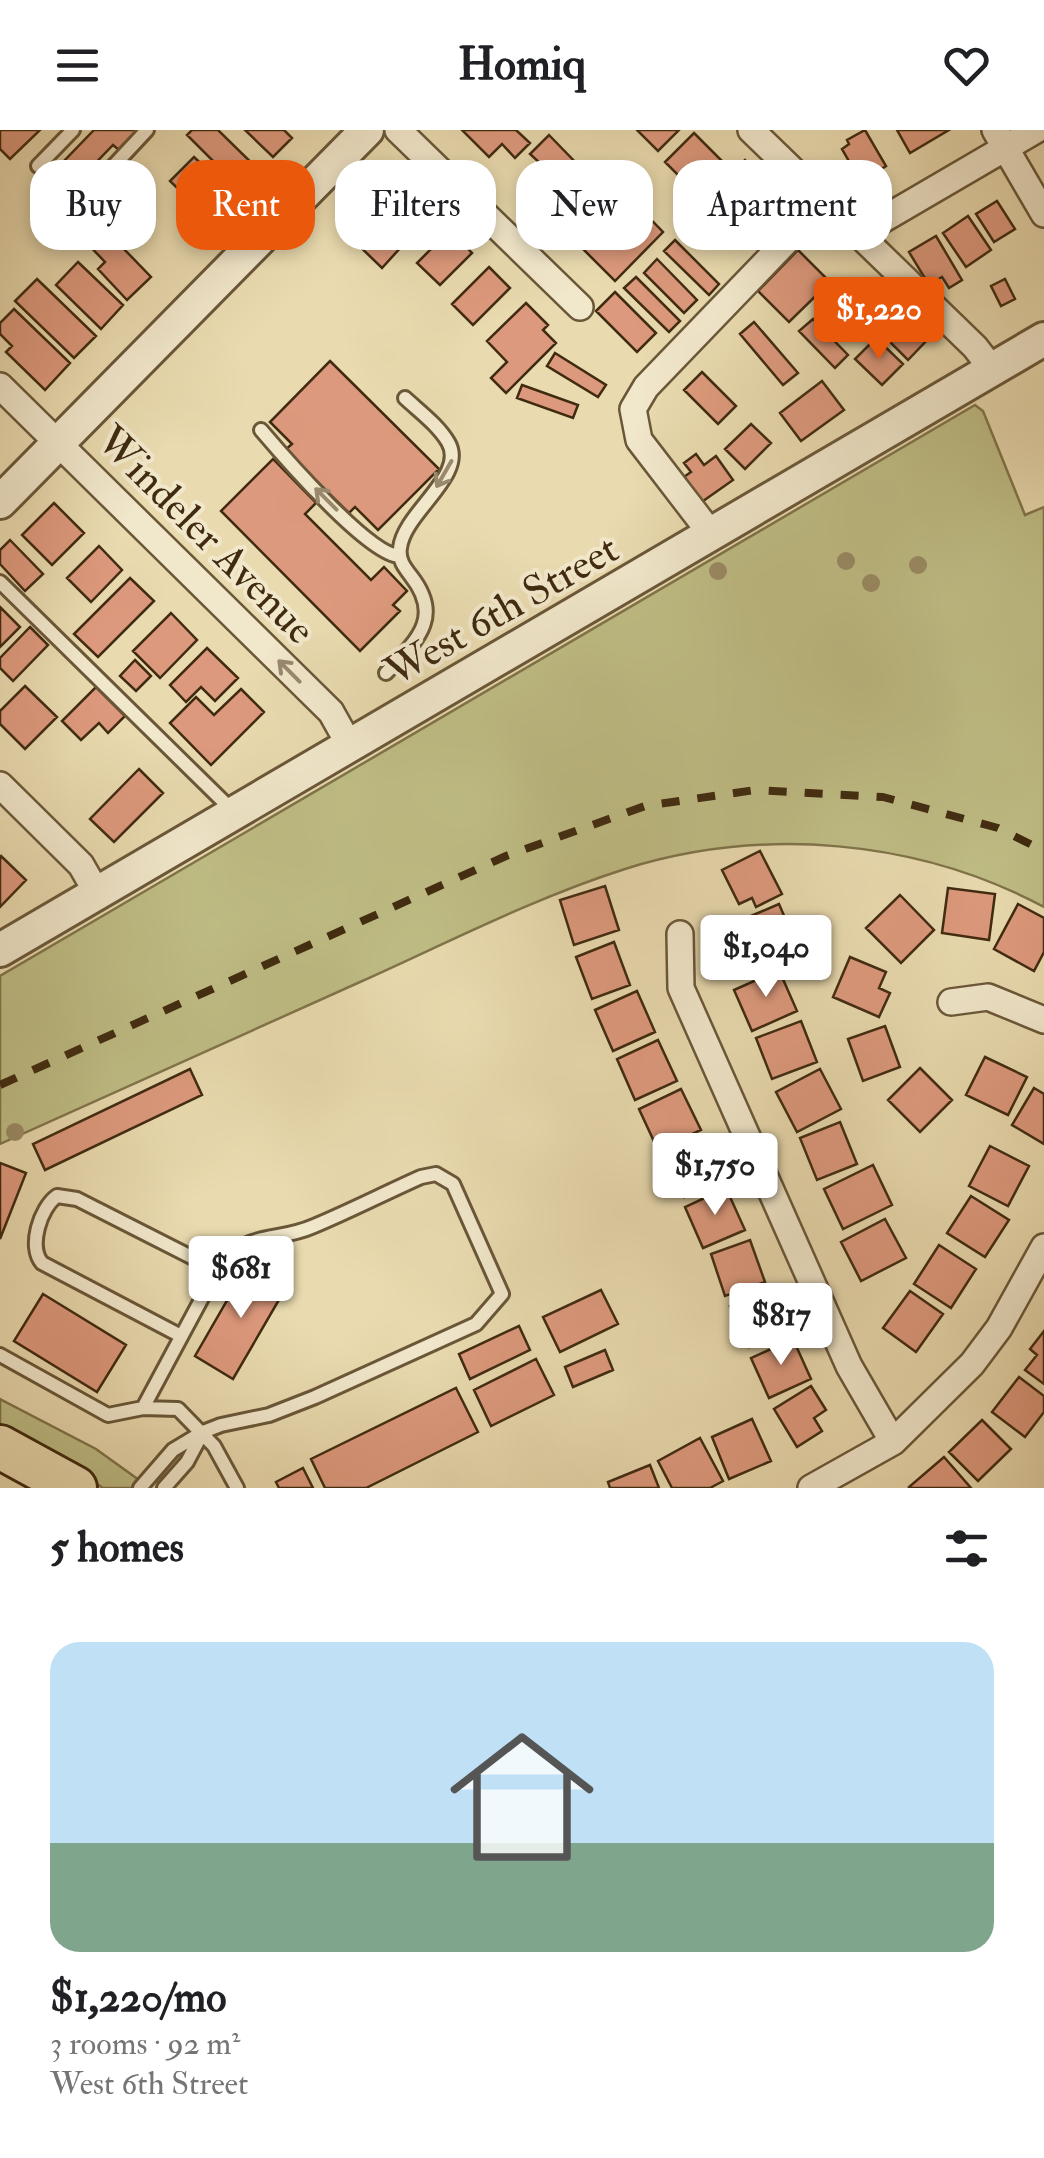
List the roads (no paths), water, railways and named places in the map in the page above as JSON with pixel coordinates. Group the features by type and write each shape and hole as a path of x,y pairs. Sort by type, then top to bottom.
{"main road":[{"path":"0,1447 75,1488"}],"street":[{"path":"0,502 367,130"},
{"path":"398,130 580,307"},
{"path":"751,130 781,160"},
{"path":"892,211 1000,139 1036,130"},
{"path":"1000,139 1044,214"},
{"path":"712,535 639,440 632,416 646,387 778,250"},
{"path":"875,250 978,350 992,369"},
{"name":"West 6th Street","path":"0,950 1044,339"},
{"name":"Windeler Avenue","path":"0,386 331,712 350,746"},
{"path":"0,785 81,866 97,893"},
{"path":"680,934 681,988 849,1366 893,1442"},
{"path":"951,1002 988,997 1044,1020"},
{"path":"811,1488 893,1442 972,1364 999,1328 1044,1247"}],"lane":[{"path":"44,160 73,130"},
{"path":"118,160 147,130"},
{"path":"386,673 410,648 426,618 424,594 399,556 400,545 410,521 453,462 445,438 405,398"},
{"path":"260,430 367,540 390,555 399,556"},
{"path":"0,582 236,813"},
{"path":"140,1488 173,1450 202,1432 221,1424 269,1416 476,1324 502,1294 453,1184 436,1174 421,1177 308,1229 251,1241 231,1252 217,1270 143,1408"},
{"path":"181,1336 42,1263 34,1244 50,1202 57,1196 76,1199 217,1270"},
{"path":"0,1354 108,1415 143,1408 178,1409 224,1461 237,1488"},
{"path":"164,1488 187,1462 202,1432"}],"railway":[{"path":"0,1085 506,856 645,806 755,790 883,797 998,828 1044,851"}]}
